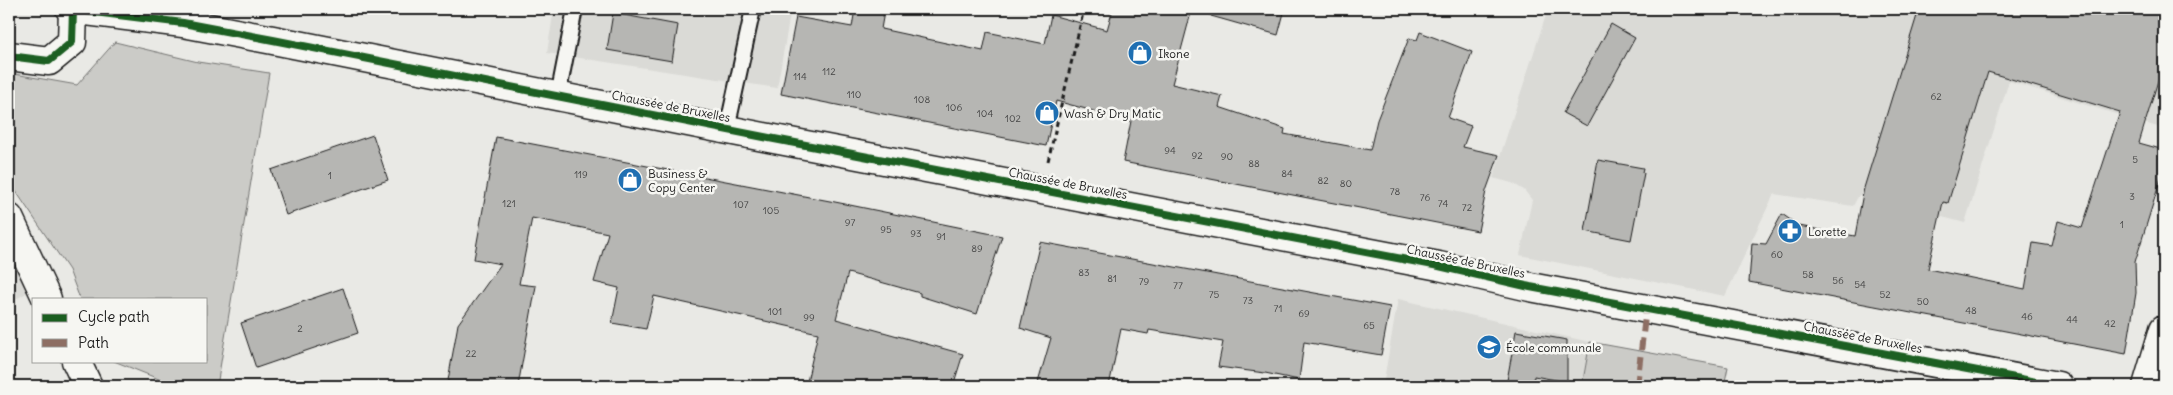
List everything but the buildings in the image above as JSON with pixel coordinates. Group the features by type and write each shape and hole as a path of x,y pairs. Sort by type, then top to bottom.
{"street":[{"name":"Chaussée de Bruxelles","path":"9,56 49,61 72,42 71,9 183,23 1439,266 1530,287 2058,386"},
{"path":"9,218 47,298"},
{"path":"2147,386 2164,329"},
{"path":"76,362 88,386"}],"lane":[{"path":"558,96 575,9"},
{"path":"727,129 754,9"}],"path":[{"path":"1042,189 1084,9"}],"shaded area":[{"path":"554,9 791,9 777,88 547,53"},
{"path":"1548,9 2164,9 2164,129 2009,81 1965,223 1859,195 1853,206 1774,194 1725,296 1520,255 1532,200 1524,190 1512,183 1493,178"},
{"path":"115,42 198,62 269,73 217,386 176,386 116,362 208,362 208,298 80,298 69,270 9,181 9,73 77,85"},
{"path":"9,234 37,287 9,303"},
{"name":"École communale","path":"1398,299 1590,342 1582,386 1383,386"},
{"path":"1590,342 1728,367 1724,386 1582,386"}],"marked path":[{"path":"1637,386 1646,308"}],"cycle path":[{"path":"70,9 183,23 273,40 769,138 1439,266 1530,287 2058,386"},
{"path":"9,56 49,61 72,42 73,10"}],"place":[{"name":"Ikone","path":"1140,53"},
{"name":"Wash & Dry Matic","path":"1047,113"},
{"name":"Business & Copy Center","path":"630,180"},
{"name":"Lorette","path":"1790,231"},
{"name":"École communale","path":"1489,347"}]}
